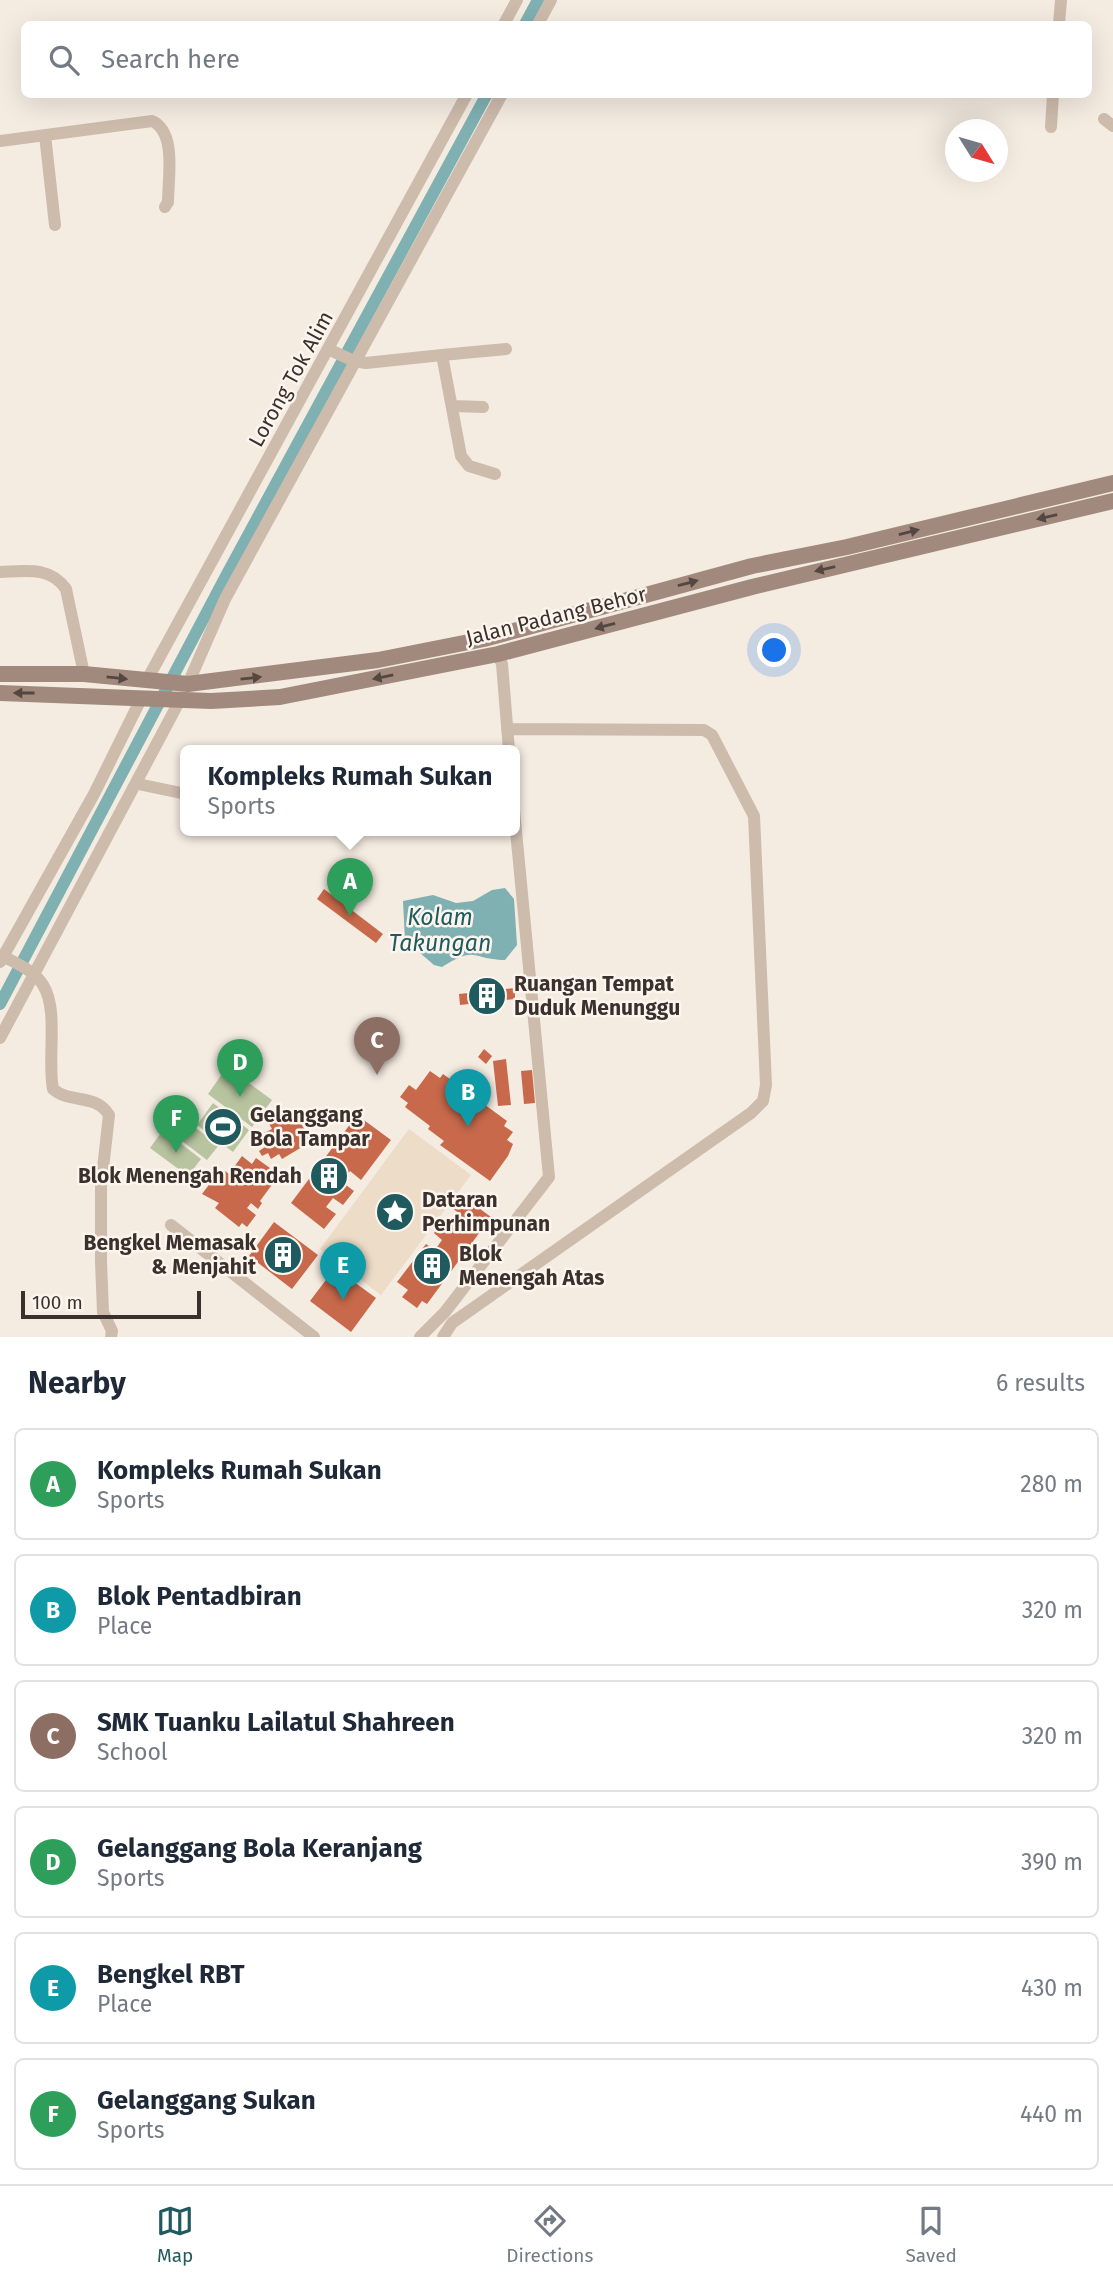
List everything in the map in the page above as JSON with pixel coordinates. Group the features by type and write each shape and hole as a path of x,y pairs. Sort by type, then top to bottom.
{"main road":[{"name":"Jalan Padang Behor","path":"0,674 84,674 185,684 329,668 484,639 752,566 847,547 1113,483"},
{"name":"Jalan Padang Behor","path":"0,693 60,693 180,701 238,701 280,697 498,654 752,587 1113,501"},
{"path":"484,639 492,643 498,654"},
{"path":"60,675 49,684 60,693"}],"street":[{"path":"506,21 517,0"},
{"path":"540,21 551,0"},
{"path":"1059,21 1062,0"},
{"name":"Lorong Tok Alim","path":"147,680 332,351 465,98"},
{"path":"185,684 225,599 500,98"},
{"path":"1051,127 1054,98"},
{"path":"0,141 152,121 158,124 167,138 168,202 165,207"},
{"path":"45,135 55,225"},
{"path":"332,351 355,362 506,349"},
{"path":"442,355 464,462 495,474"},
{"path":"453,406 483,407"},
{"path":"0,572 47,572 61,581 66,589 84,674"},
{"path":"498,654 502,664 509,745"},
{"path":"111,1337 112,1331 103,1312 101,1261 101,1186 109,1115 98,1102 58,1093 53,1089 50,1011 45,986 33,974 3,959 94,794 141,699"},
{"path":"0,1038 180,701"},
{"path":"443,1337 452,1322 751,1113 763,1101 766,1085 754,816 712,735 704,730 507,729"},
{"path":"138,784 180,793"},
{"path":"420,1337 445,1312 549,1177 516,836"},
{"path":"171,1225 314,1337"}],"green space":[{"path":"227,1067 272,1100 252,1127 208,1094"},
{"name":"Gelanggang Bola Tampar","path":"213,1103 249,1130 233,1152 197,1125"},
{"path":"193,1126 219,1145 207,1160 182,1141"},
{"path":"163,1130 201,1159 188,1176 150,1148"}],"shaded area":[{"name":"Dataran Perhimpunan","path":"409,1129 471,1175 381,1295 320,1249"}],"water":[{"name":"Kolam Takungan","path":"505,888 514,899 517,945 505,960 468,955 442,967 434,965 405,940 403,901 433,895 456,903 473,901 492,890"}],"building":[{"path":"324,889 383,934 376,943 317,899"},
{"name":"Ruangan Tempat Duduk Menunggu","path":"515,988 515,999 460,1005 459,994"},
{"path":"484,1049 492,1056 486,1064 478,1057"},
{"path":"506,1059 511,1105 498,1106 493,1061"},
{"path":"532,1070 535,1103 524,1104 521,1071"},
{"path":"430,1071 440,1078 443,1074 507,1121 504,1126 513,1132 507,1140 513,1144 508,1156 490,1181 440,1145 444,1141 428,1129 430,1126 405,1107 408,1103 400,1097 409,1085 416,1090"},
{"path":"288,1110 292,1117 298,1119 312,1141 282,1159 279,1154 271,1159 268,1153 262,1156 259,1151 265,1147 261,1142 267,1138 264,1133 272,1129 268,1122"},
{"name":"Blok Menengah Rendah","path":"357,1115 391,1140 361,1180 350,1171 342,1182 354,1191 343,1205 333,1198 326,1207 336,1214 324,1229 291,1203"},
{"path":"242,1156 252,1164 256,1158 270,1168 265,1175 274,1182 260,1201 262,1203 258,1209 251,1203 247,1208 256,1215 247,1227 242,1223 239,1227 215,1208 219,1203 202,1194 214,1178 217,1181 225,1171 229,1174"},
{"name":"Blok Menengah Atas","path":"460,1194 491,1217 427,1304 422,1301 417,1308 402,1297 408,1290 397,1282 426,1244 435,1250 442,1240 434,1233 444,1218 453,1225 461,1215 451,1207"},
{"name":"Bengkel Memasak & Menjahit","path":"274,1222 318,1255 292,1289 249,1256"},
{"path":"335,1268 376,1298 351,1332 310,1301"}],"waterway":[{"path":"527,21 538,0"},
{"path":"0,1004 226,576 485,98"}],"place":[{"name":"Kompleks Rumah Sukan","path":"350,916"},
{"name":"Ruangan Tempat Duduk Menunggu","path":"487,996"},
{"name":"SMK Tuanku Lailatul Shahreen","path":"377,1075"},
{"name":"Gelanggang Bola Keranjang","path":"240,1097"},
{"name":"Gelanggang Bola Tampar","path":"223,1127"},
{"name":"Blok Pentadbiran","path":"468,1127"},
{"name":"Gelanggang Sukan","path":"176,1153"},
{"name":"Blok Menengah Rendah","path":"329,1176"},
{"name":"Dataran Perhimpunan","path":"395,1212"},
{"name":"Bengkel Memasak & Menjahit","path":"283,1255"},
{"name":"Blok Menengah Atas","path":"432,1266"},
{"name":"Bengkel RBT","path":"343,1300"}]}
